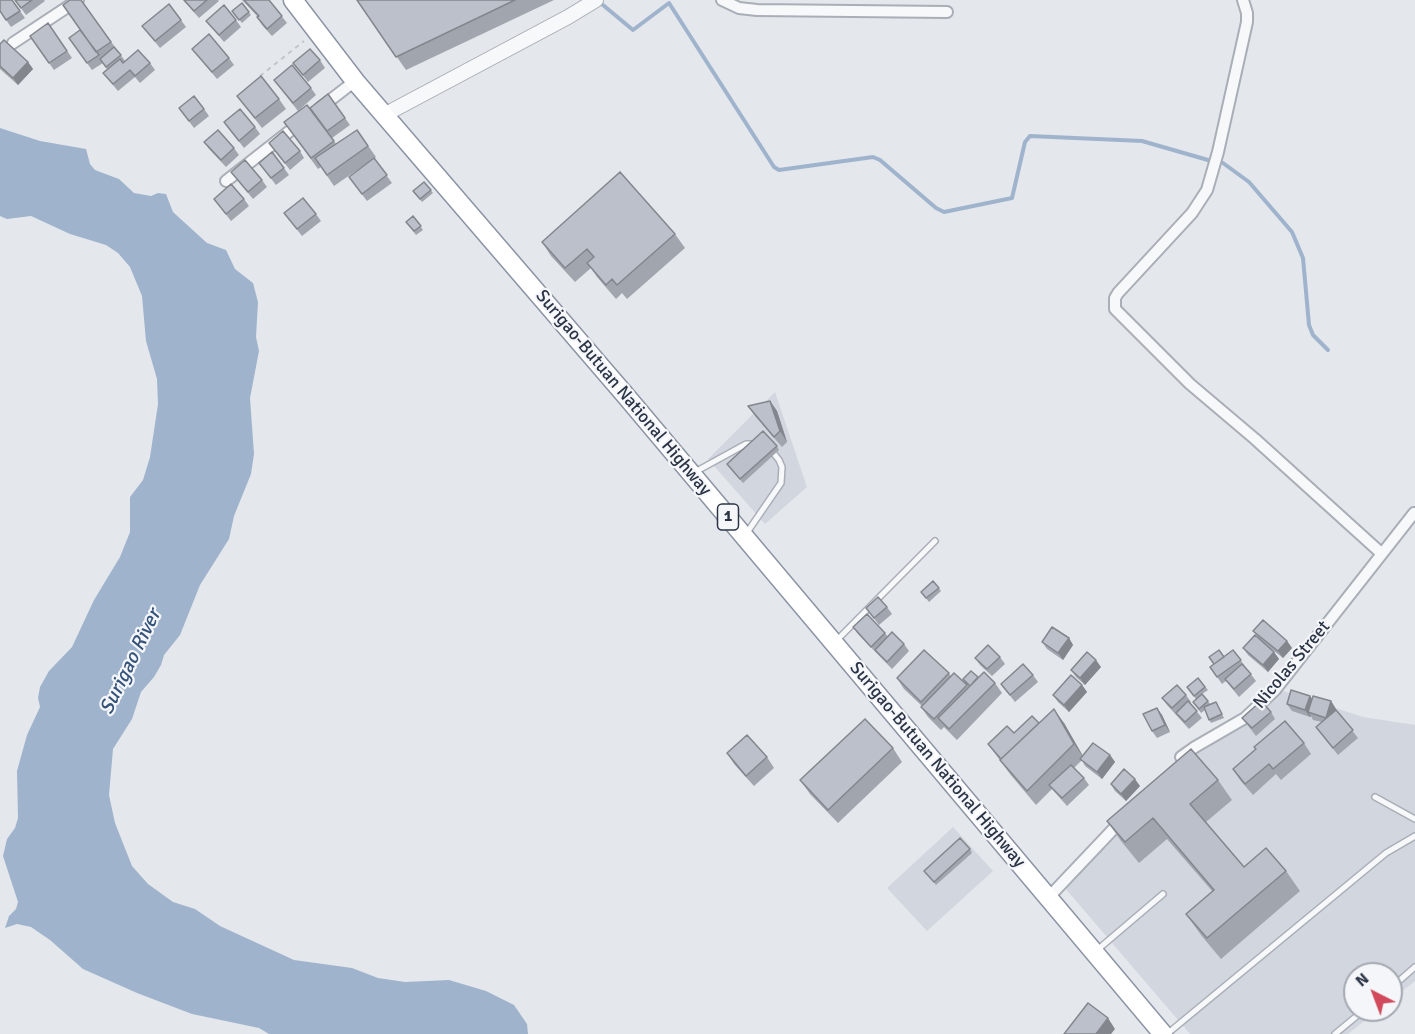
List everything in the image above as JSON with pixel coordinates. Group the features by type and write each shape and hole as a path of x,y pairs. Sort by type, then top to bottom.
{"highway":[{"name":"Surigao-Butuan National Highway","path":"292,0 355,81 1165,1034"}],"street":[{"path":"13,43 78,0"},
{"path":"384,115 568,18 596,0"},
{"path":"722,0 739,8 757,10 947,12"},
{"path":"1243,0 1247,14 1246,22 1218,152 1207,190 1192,213 1118,292 1115,298 1115,309 1190,384 1255,439 1381,553"},
{"path":"226,181 355,81"},
{"name":"Nicolas Street","path":"1173,766 1196,747 1245,718 1275,690 1414,513"},
{"path":"1048,898 1133,810"}],"lane":[{"path":"691,474 746,444 758,444 775,453 782,467 781,483 744,537"},
{"path":"834,643 935,540"},
{"path":"1375,797 1415,819"},
{"path":"1165,1034 1386,853 1415,836"},
{"path":"1094,952 1163,894"},
{"path":"1403,978 1415,968"},
{"path":"1335,1034 1350,1022"}],"path":[{"path":"260,76 316,32"}],"shaded area":[{"path":"775,392 807,487 765,524 708,459"},
{"path":"1283,691 1363,717 1415,725 1415,981 1403,990 1403,962 1343,962 1343,1022 1363,1022 1348,1034 1190,1034 1065,888 1189,756 1245,724"},
{"path":"953,827 993,871 927,931 887,888"}],"water":[{"name":"Surigao River","path":"0,128 40,141 86,149 90,164 95,170 119,179 134,193 151,196 158,193 166,194 173,212 207,243 226,250 235,269 253,283 258,302 256,337 259,351 250,398 254,454 251,474 234,516 229,539 200,585 180,635 164,655 154,677 141,692 132,719 113,749 109,795 115,823 132,866 148,884 173,902 195,909 220,926 294,960 352,968 378,978 405,982 449,980 486,991 514,1005 527,1024 528,1034 269,1034 259,1028 192,1014 137,993 83,969 50,940 31,927 17,924 5,928 18,902 3,856 7,839 15,828 18,818 17,771 27,735 40,707 38,698 40,687 49,671 72,647 94,600 120,557 130,532 130,497 143,480 150,457 158,404 157,379 146,341 142,296 130,267 118,253 106,245 70,234 31,216 7,219 0,216"}],"building":[{"path":"0,0 12,0 20,11 6,20 0,11"},
{"path":"15,0 32,0 21,8"},
{"path":"70,0 81,0 111,42 96,52 63,5"},
{"path":"184,0 207,0 194,11"},
{"path":"244,0 269,0 282,16 267,29 257,17 259,16"},
{"path":"357,0 515,0 396,57"},
{"path":"242,3 249,12 239,20 232,11"},
{"path":"169,4 181,20 155,41 142,26"},
{"path":"224,5 236,20 219,35 206,21"},
{"path":"48,23 67,51 49,63 30,36"},
{"path":"80,30 99,55 87,63 69,38"},
{"path":"209,34 229,58 212,72 192,49"},
{"path":"4,40 28,62 13,78 0,66 0,44"},
{"path":"114,47 121,55 106,67 100,59"},
{"path":"310,49 320,60 303,75 293,63"},
{"path":"138,50 150,63 135,76 130,70 113,84 103,73 120,59 123,63"},
{"path":"292,65 311,88 293,103 274,80"},
{"path":"261,76 279,99 255,118 237,96"},
{"path":"328,94 345,118 327,131 310,108"},
{"path":"194,96 204,109 189,121 179,108"},
{"path":"307,105 334,141 311,158 284,122"},
{"path":"240,109 255,127 239,141 224,122"},
{"path":"218,130 234,148 221,160 204,142"},
{"path":"357,130 368,146 327,175 315,158"},
{"path":"283,131 300,151 285,163 269,143"},
{"path":"272,152 284,168 271,178 259,163"},
{"path":"374,158 387,175 362,194 349,177"},
{"path":"245,160 262,180 248,192 231,172"},
{"path":"620,172 675,234 617,285 612,279 606,285 587,263 594,257 587,249 565,268 542,242"},
{"path":"424,182 431,190 420,199 413,191"},
{"path":"231,184 244,199 226,214 214,199"},
{"path":"303,198 316,214 297,229 284,213"},
{"path":"413,216 421,226 414,231 406,222"},
{"path":"770,401 780,431 774,437 748,406"},
{"path":"763,431 777,446 740,479 727,464"},
{"path":"933,581 939,588 926,598 921,592"},
{"path":"878,597 887,607 874,618 866,608"},
{"path":"867,614 885,633 871,647 853,627"},
{"path":"1263,620 1287,641 1278,651 1253,631"},
{"path":"1052,627 1069,638 1058,653 1042,642"},
{"path":"892,632 904,644 887,662 875,650"},
{"path":"1255,635 1274,652 1263,665 1243,648"},
{"path":"988,645 1000,657 987,669 975,658"},
{"path":"924,650 949,673 921,702 897,678"},
{"path":"1219,650 1224,657 1214,664 1209,657"},
{"path":"1233,650 1241,660 1217,677 1210,667"},
{"path":"1087,652 1096,660 1080,678 1071,670"},
{"path":"1023,664 1033,675 1010,695 1001,684"},
{"path":"1242,664 1251,674 1234,689 1225,679"},
{"path":"971,671 978,677 970,686 963,679"},
{"path":"984,672 995,683 949,729 938,718"},
{"path":"954,673 967,685 934,719 921,707"},
{"path":"1071,675 1082,685 1064,705 1053,695"},
{"path":"1198,678 1205,687 1194,696 1187,687"},
{"path":"1177,685 1186,695 1172,708 1162,698"},
{"path":"1291,690 1310,696 1305,710 1287,704"},
{"path":"1202,694 1208,701 1199,709 1193,702"},
{"path":"1313,696 1331,701 1326,718 1308,712"},
{"path":"1188,701 1197,711 1185,722 1176,713"},
{"path":"1261,701 1271,712 1252,728 1242,718"},
{"path":"1216,702 1222,714 1209,720 1204,707"},
{"path":"1157,708 1165,725 1152,731 1143,714"},
{"path":"1054,709 1074,744 1027,791 1000,760"},
{"path":"1336,710 1353,730 1333,748 1316,727"},
{"path":"1032,716 1039,723 1001,759 988,744 1007,726 1014,733"},
{"path":"865,719 893,748 828,810 800,780"},
{"path":"1285,721 1304,743 1273,769 1269,764 1245,784 1233,769 1256,749 1254,747"},
{"path":"747,735 767,757 746,776 727,753"},
{"path":"1093,743 1110,755 1097,772 1080,759"},
{"path":"1191,749 1218,780 1190,804 1244,867 1266,848 1286,871 1207,938 1186,914 1214,890 1153,818 1125,842 1107,821"},
{"path":"1071,765 1084,778 1062,798 1049,785"},
{"path":"1124,769 1135,779 1121,794 1111,784"},
{"path":"960,838 970,849 934,882 924,871"},
{"path":"1088,1003 1108,1018 1096,1034 1064,1034"}],"waterway":[{"path":"603,5 633,30 669,3 774,167 779,170 873,157 880,160 936,208 944,212 1012,198 1025,142 1030,136 1142,141 1208,160"},
{"path":"1223,163 1249,182 1292,232 1303,258 1309,325 1313,335 1328,350"}]}
